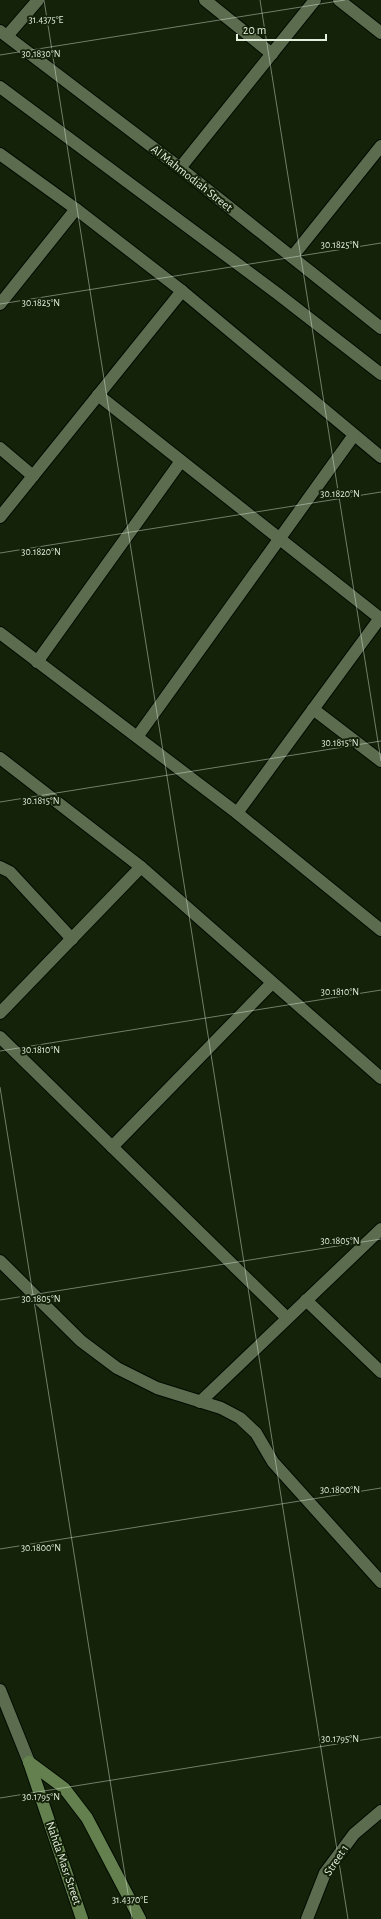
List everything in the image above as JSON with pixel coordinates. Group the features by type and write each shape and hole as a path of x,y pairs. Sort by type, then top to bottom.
{"street":[{"path":"4,34 38,0"},
{"path":"205,0 272,54"},
{"path":"180,168 315,0"},
{"path":"339,0 381,33"},
{"name":"Al Mahmodiah Street","path":"4,34 180,168 381,328"},
{"path":"0,87 278,294 379,367"},
{"path":"292,257 379,152"},
{"path":"0,154 76,209 182,291 381,457"},
{"path":"0,304 76,209"},
{"path":"0,516 182,291"},
{"path":"98,395 381,619 237,813"},
{"path":"137,737 354,435"},
{"path":"0,448 33,476"},
{"path":"37,662 181,461"},
{"path":"0,633 237,813 381,930"},
{"path":"314,709 381,761"},
{"path":"0,758 141,867 381,1078"},
{"path":"0,867 10,872 72,939"},
{"path":"0,1013 141,867"},
{"path":"112,1147 272,983"},
{"path":"0,1037 287,1318"},
{"path":"200,1402 381,1229"},
{"path":"0,1261 81,1341 117,1368 157,1388 221,1408 240,1418 256,1433 273,1462 381,1582"},
{"path":"306,1300 381,1372"},
{"name":"Nahda Masr Street","path":"0,1690 29,1762 82,1919"},
{"path":"29,1762 64,1788 87,1818 140,1919"},
{"name":"Street 1","path":"307,1919 325,1873 354,1834 381,1811"}]}
